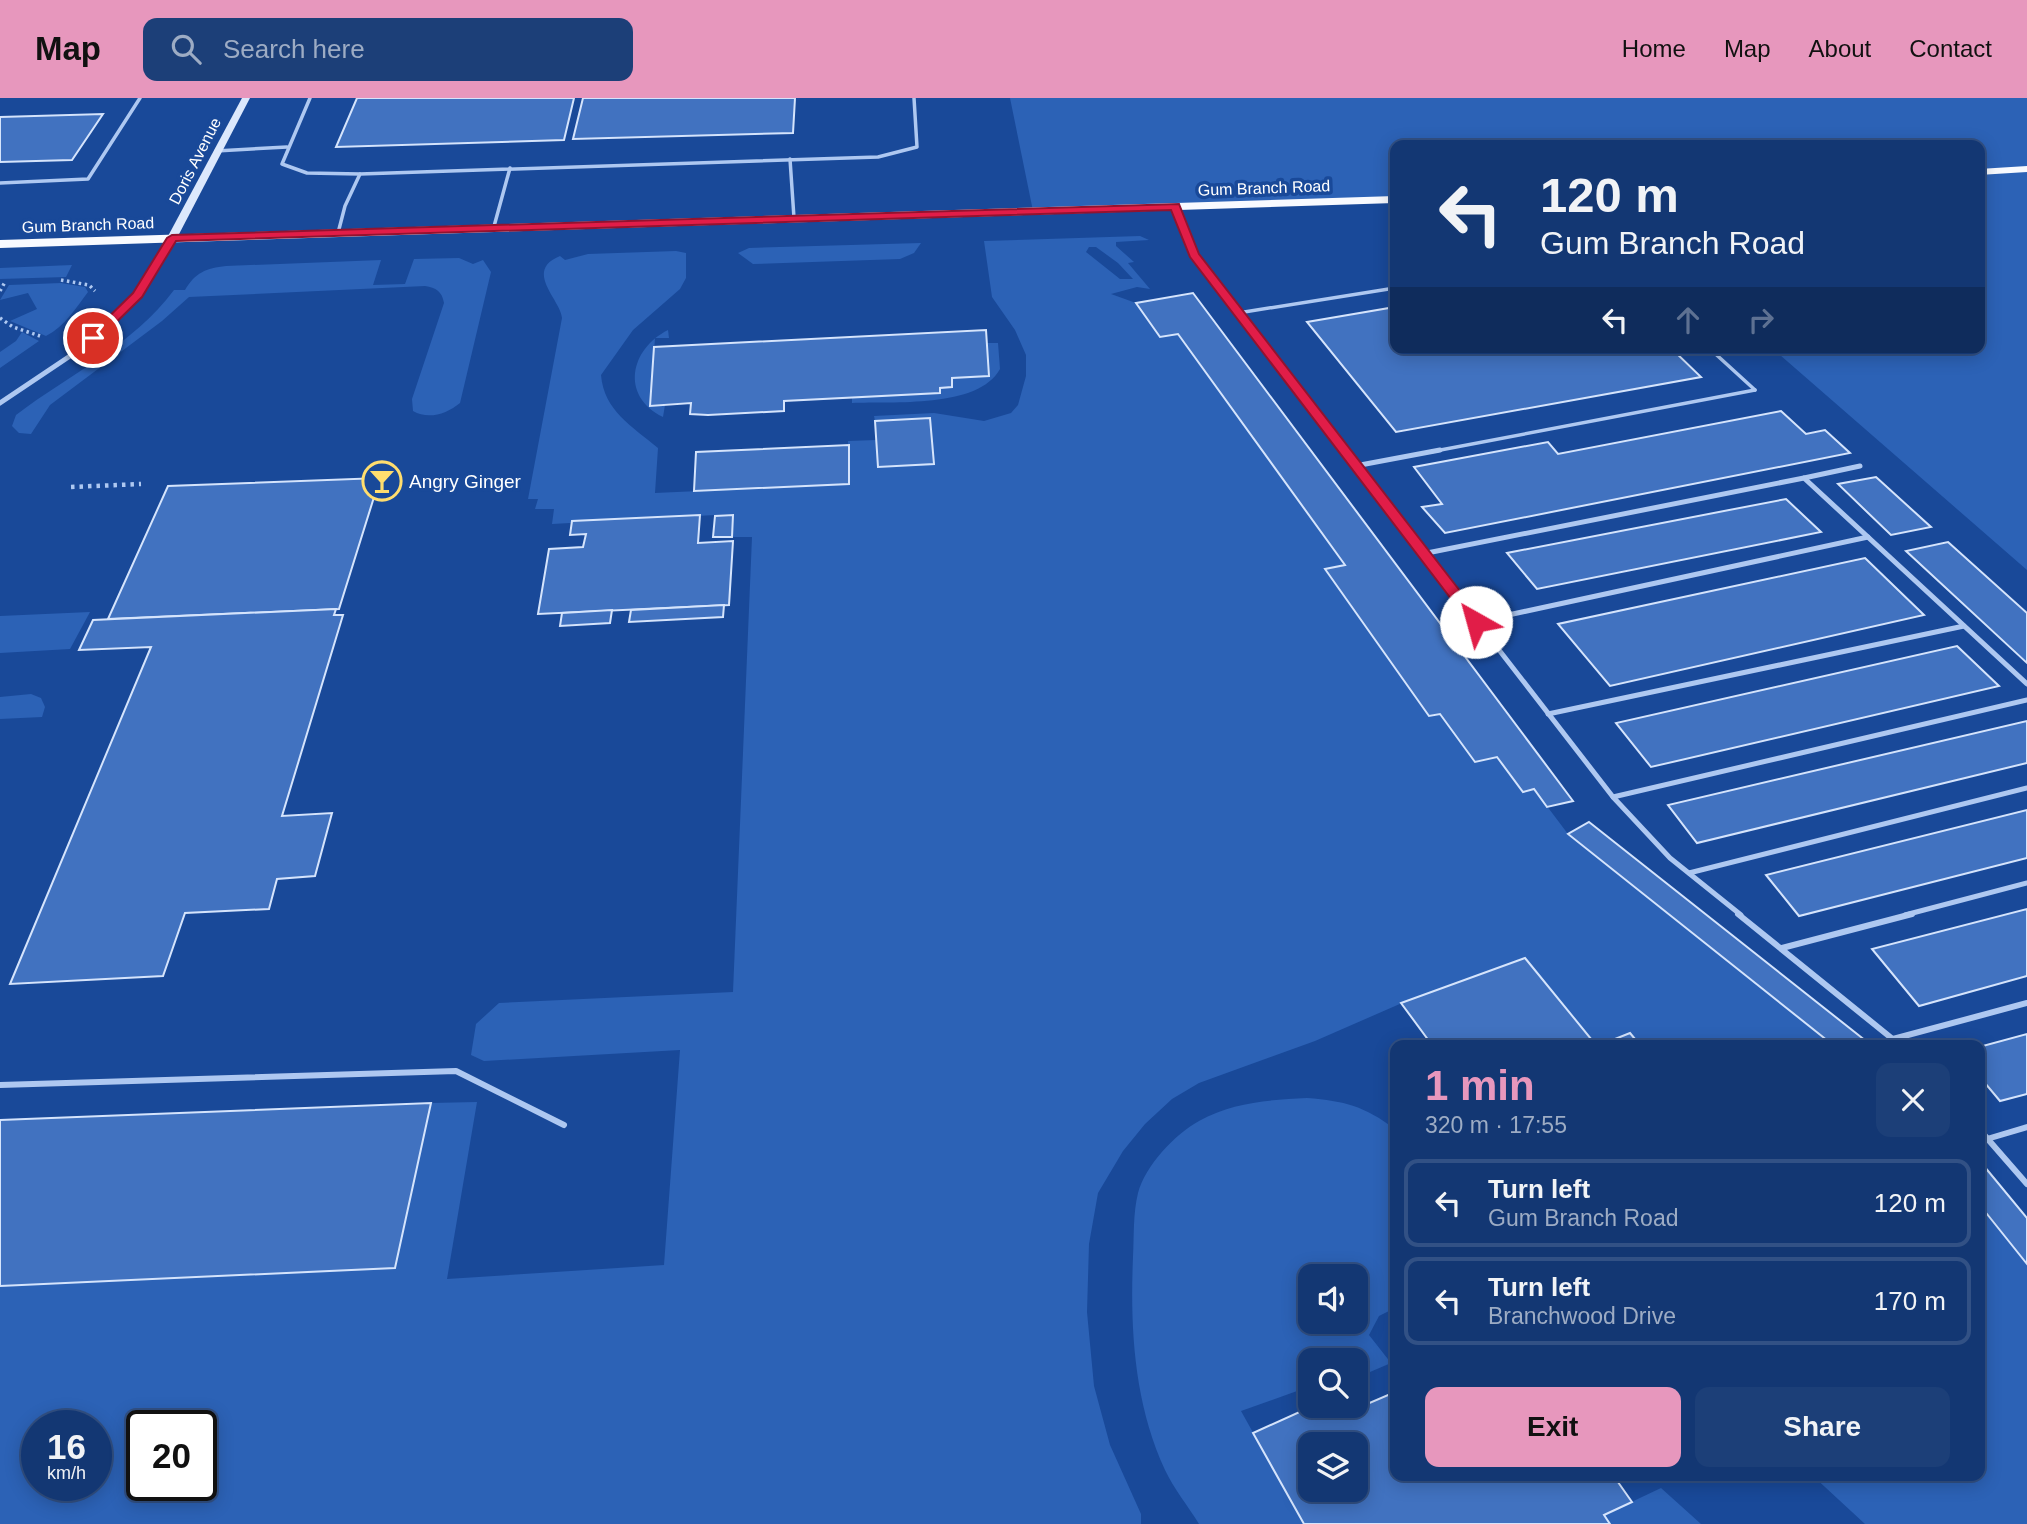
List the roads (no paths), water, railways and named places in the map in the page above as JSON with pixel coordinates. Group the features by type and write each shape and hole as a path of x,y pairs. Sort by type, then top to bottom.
{"main road":[{"path":"1985,172 2027,169"},
{"name":"Gum Branch Road","path":"0,244 1390,199"}],"street":[{"name":"Doris Avenue","path":"172,238 246,98"},
{"path":"0,403 79,350 127,309 172,238"}],"lane":[{"path":"0,183 88,179 141,98"},
{"path":"310,98 282,164 307,173 360,174 878,157 917,147 914,98"},
{"path":"216,151 287,147"},
{"path":"790,159 794,218"},
{"path":"493,230 510,168"},
{"path":"338,233 360,174"},
{"path":"1175,206 1194,255 1238,313 1422,554 1613,797 1670,858 1893,1039 2027,1003"},
{"path":"1238,313 1390,289"},
{"path":"1355,466 1755,390 1716,354"},
{"path":"1422,554 1860,466"},
{"path":"1804,478 2027,684"},
{"path":"1476,622 1868,537"},
{"path":"1548,714 1964,626"},
{"path":"1613,797 2027,700"},
{"path":"1689,873 2027,788"},
{"path":"1782,948 2027,883"},
{"path":"0,1085 456,1071 564,1125"},
{"path":"1987,1139 2027,1127"},
{"path":"1985,1136 2027,1184"}],"place":[{"name":"Angry Ginger","path":"382,481"}]}
